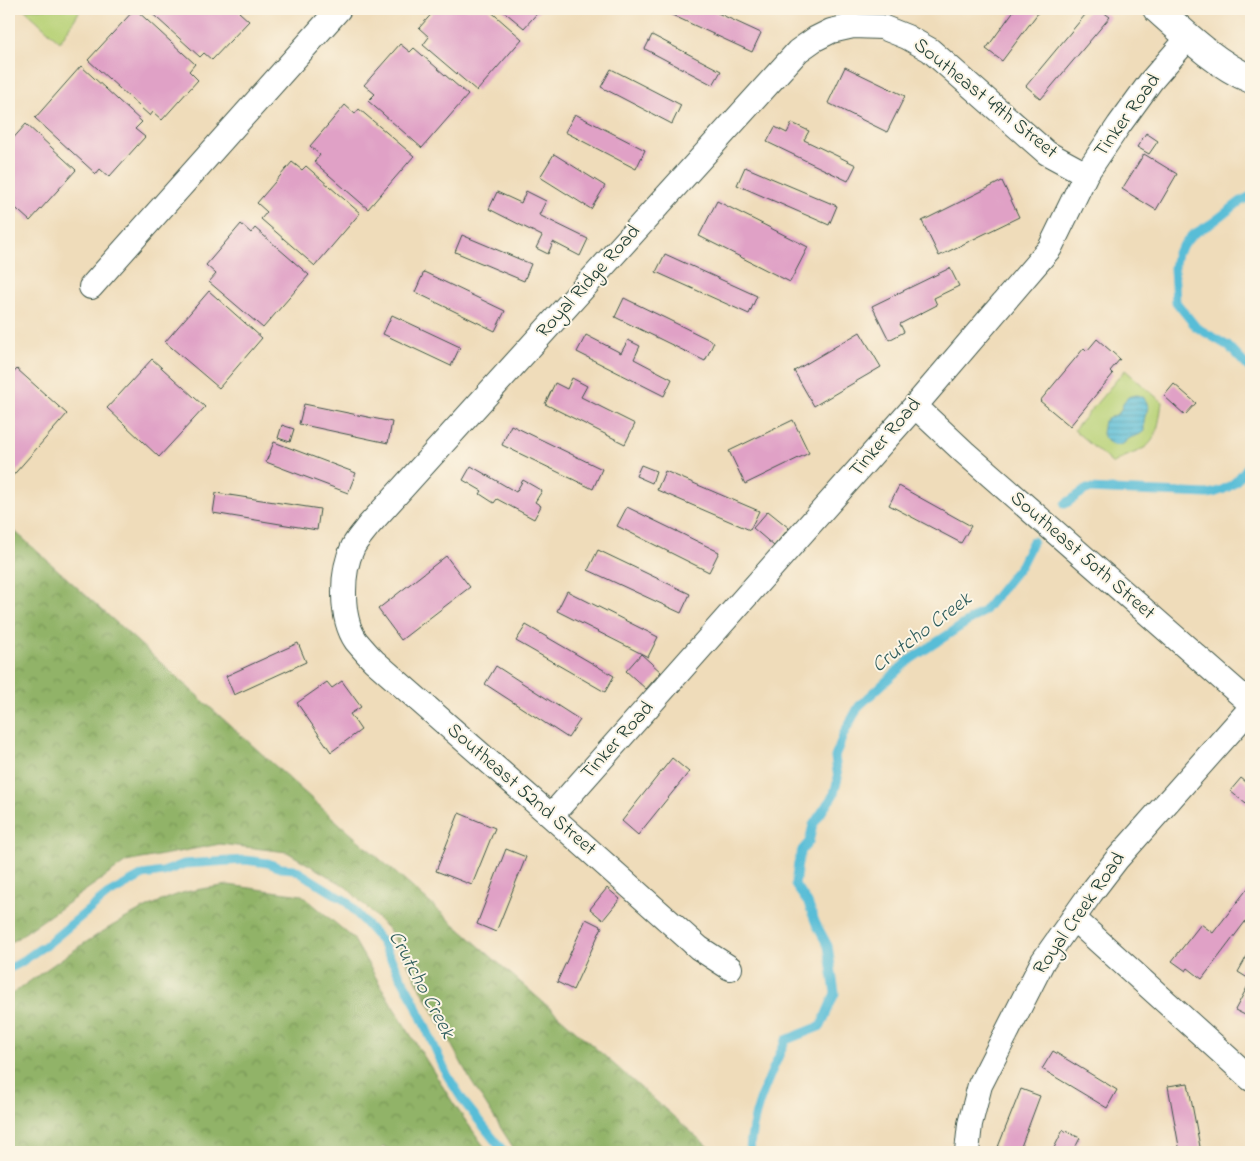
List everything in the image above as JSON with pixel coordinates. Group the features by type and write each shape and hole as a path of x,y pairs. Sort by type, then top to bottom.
{"street":[{"path":"91,287 339,9"},
{"path":"1157,9 1189,37 1236,73 1251,79"},
{"name":"Royal Ridge Road","path":"344,592 346,570 353,547 369,525 798,51 815,38 831,31 853,26 882,27"},
{"name":"Southeast 49th Street","path":"882,27 907,37 930,50 1047,152 1086,174"},
{"name":"Tinker Road","path":"551,816 915,406 1050,248 1086,174 1151,81 1189,37"},
{"name":"Southeast 50th Street","path":"915,406 964,452 1251,704"},
{"name":"Southeast 52nd Street","path":"344,592 346,617 355,640 374,661 699,948 730,968"},
{"name":"Royal Creek Road","path":"966,1152 970,1124 980,1085 1043,961 1117,858 1251,708"},
{"path":"1073,918 1251,1079"}],"green space":[{"path":"24,9 81,9 60,42"},
{"path":"1125,370 1162,402 1157,428 1149,445 1113,464 1074,430"},
{"path":"9,526 333,818 714,1152 516,1152 471,1081 390,931 345,886 287,852 220,844 126,862 9,944"},
{"path":"228,885 302,895 353,938 453,1103 488,1152 397,1152 383,1147 378,1152 9,1152 9,996 91,939 134,914 179,894"}],"water":[{"path":"1138,395 1143,397 1148,404 1144,431 1129,438 1120,445 1111,444 1102,433 1104,421 1119,413 1127,398"}],"building":[{"path":"135,9 195,64 189,71 198,80 162,120 153,112 150,116 88,60"},
{"path":"147,9 242,9 239,12 249,21 212,60 204,53 200,57"},
{"path":"436,9 488,9 522,39 477,91 423,45 429,37 419,28"},
{"path":"501,9 541,9 524,28"},
{"path":"659,9 709,9 761,33 752,52"},
{"path":"1015,9 1041,9 1002,61 986,49"},
{"path":"1090,9 1099,9 1110,17 1041,99 1026,86"},
{"path":"652,35 721,71 713,85 645,49"},
{"path":"400,44 410,52 414,48 468,95 422,148 368,101 375,94 364,85"},
{"path":"81,66 142,122 135,129 145,137 109,177 100,169 96,174 35,118"},
{"path":"845,67 905,96 887,132 828,103"},
{"path":"611,69 681,105 672,124 601,87"},
{"path":"345,105 355,114 359,109 414,156 368,209 314,162 320,155 310,146"},
{"path":"575,114 645,150 636,169 565,132"},
{"path":"792,123 809,131 804,140 856,165 848,181 767,142 775,127 787,133"},
{"path":"26,124 76,170 30,221 9,202 9,143"},
{"path":"1146,133 1158,141 1149,154 1137,147"},
{"path":"554,154 605,186 591,209 540,177"},
{"path":"1144,154 1177,174 1156,210 1122,189"},
{"path":"292,162 302,170 306,166 360,213 315,266 261,219 267,212 257,203"},
{"path":"745,167 837,206 829,225 737,185"},
{"path":"1002,181 1019,217 939,256 922,221"},
{"path":"526,191 546,201 539,215 588,239 580,256 553,242 548,254 536,248 542,236 489,209 497,192 521,203"},
{"path":"717,201 808,247 790,282 699,236"},
{"path":"241,224 251,233 255,228 309,275 263,328 209,282 216,274 206,265"},
{"path":"462,235 531,264 524,281 455,252"},
{"path":"665,254 757,296 749,314 656,272"},
{"path":"950,268 959,286 934,298 937,305 900,324 904,332 889,340 872,306"},
{"path":"424,272 505,311 495,331 415,292"},
{"path":"209,291 262,338 219,388 165,342"},
{"path":"624,298 714,342 705,361 615,317"},
{"path":"392,315 460,347 451,366 383,334"},
{"path":"860,332 881,367 814,406 794,371"},
{"path":"586,335 621,353 628,340 640,346 634,359 672,379 664,396 577,352"},
{"path":"1097,339 1120,359 1110,371 1113,374 1070,426 1040,401 1084,348 1087,351"},
{"path":"152,359 205,407 159,457 107,408"},
{"path":"17,369 67,414 9,480 9,378"},
{"path":"572,378 587,386 581,397 635,424 625,444 545,404 555,383 567,389"},
{"path":"1174,384 1196,403 1185,415 1164,396"},
{"path":"304,404 392,422 388,443 299,424"},
{"path":"793,420 809,453 745,484 729,451"},
{"path":"282,425 294,429 290,442 278,438"},
{"path":"511,425 602,469 593,489 502,445"},
{"path":"274,442 356,473 348,493 266,462"},
{"path":"641,465 656,471 652,483 636,476"},
{"path":"471,466 516,492 523,480 542,491 535,502 541,506 534,519 497,499 494,503 480,494 482,491 463,480"},
{"path":"665,471 759,511 750,530 657,490"},
{"path":"899,486 971,526 961,543 889,505"},
{"path":"216,493 320,509 317,530 213,513"},
{"path":"627,507 719,552 709,572 617,526"},
{"path":"768,511 789,528 774,546 753,528"},
{"path":"598,550 690,594 681,613 588,570"},
{"path":"446,556 470,587 401,640 378,609"},
{"path":"567,591 658,637 648,657 557,611"},
{"path":"526,625 614,676 605,692 516,641"},
{"path":"298,643 306,662 234,695 226,676"},
{"path":"641,654 661,672 646,689 626,671"},
{"path":"496,666 580,720 568,738 485,684"},
{"path":"342,681 361,707 350,714 361,730 331,752 297,703 327,682 332,688"},
{"path":"672,758 689,772 638,835 622,821"},
{"path":"1241,778 1251,786 1251,808 1230,791"},
{"path":"459,813 495,828 472,885 436,871"},
{"path":"506,849 526,857 496,932 477,924"},
{"path":"607,888 620,899 603,920 590,909"},
{"path":"1248,888 1251,890 1251,914 1202,979 1188,968 1186,971 1172,961 1201,924 1213,933"},
{"path":"586,919 602,927 573,990 557,982"},
{"path":"1247,956 1251,958 1251,980 1238,972"},
{"path":"1251,980 1251,1018 1235,1010"},
{"path":"1053,1051 1117,1090 1107,1108 1042,1069"},
{"path":"1188,1083 1201,1152 1180,1152 1168,1086"},
{"path":"1021,1089 1040,1096 1019,1152 996,1152"},
{"path":"1063,1130 1080,1138 1073,1152 1052,1152"}],"waterway":[{"name":"Crutcho Creek","path":"1251,196 1192,235 1177,253 1174,268 1176,302 1196,327 1228,346 1251,370"},
{"name":"Crutcho Creek","path":"1065,504 1087,489 1208,494 1229,487 1251,462"},
{"name":"Crutcho Creek","path":"750,1152 751,1137 758,1108 786,1040 821,1026 835,993 828,946 816,924 808,903 795,885 802,850 809,842 813,825 834,794 838,778 835,757 844,733 859,706 908,661 984,611 1021,565 1033,541"},
{"name":"Crutcho Creek","path":"9,968 45,946 107,895 143,875 163,872 184,864 245,860 294,869 346,901 381,941 413,999 447,1075 464,1102 504,1152"}]}
